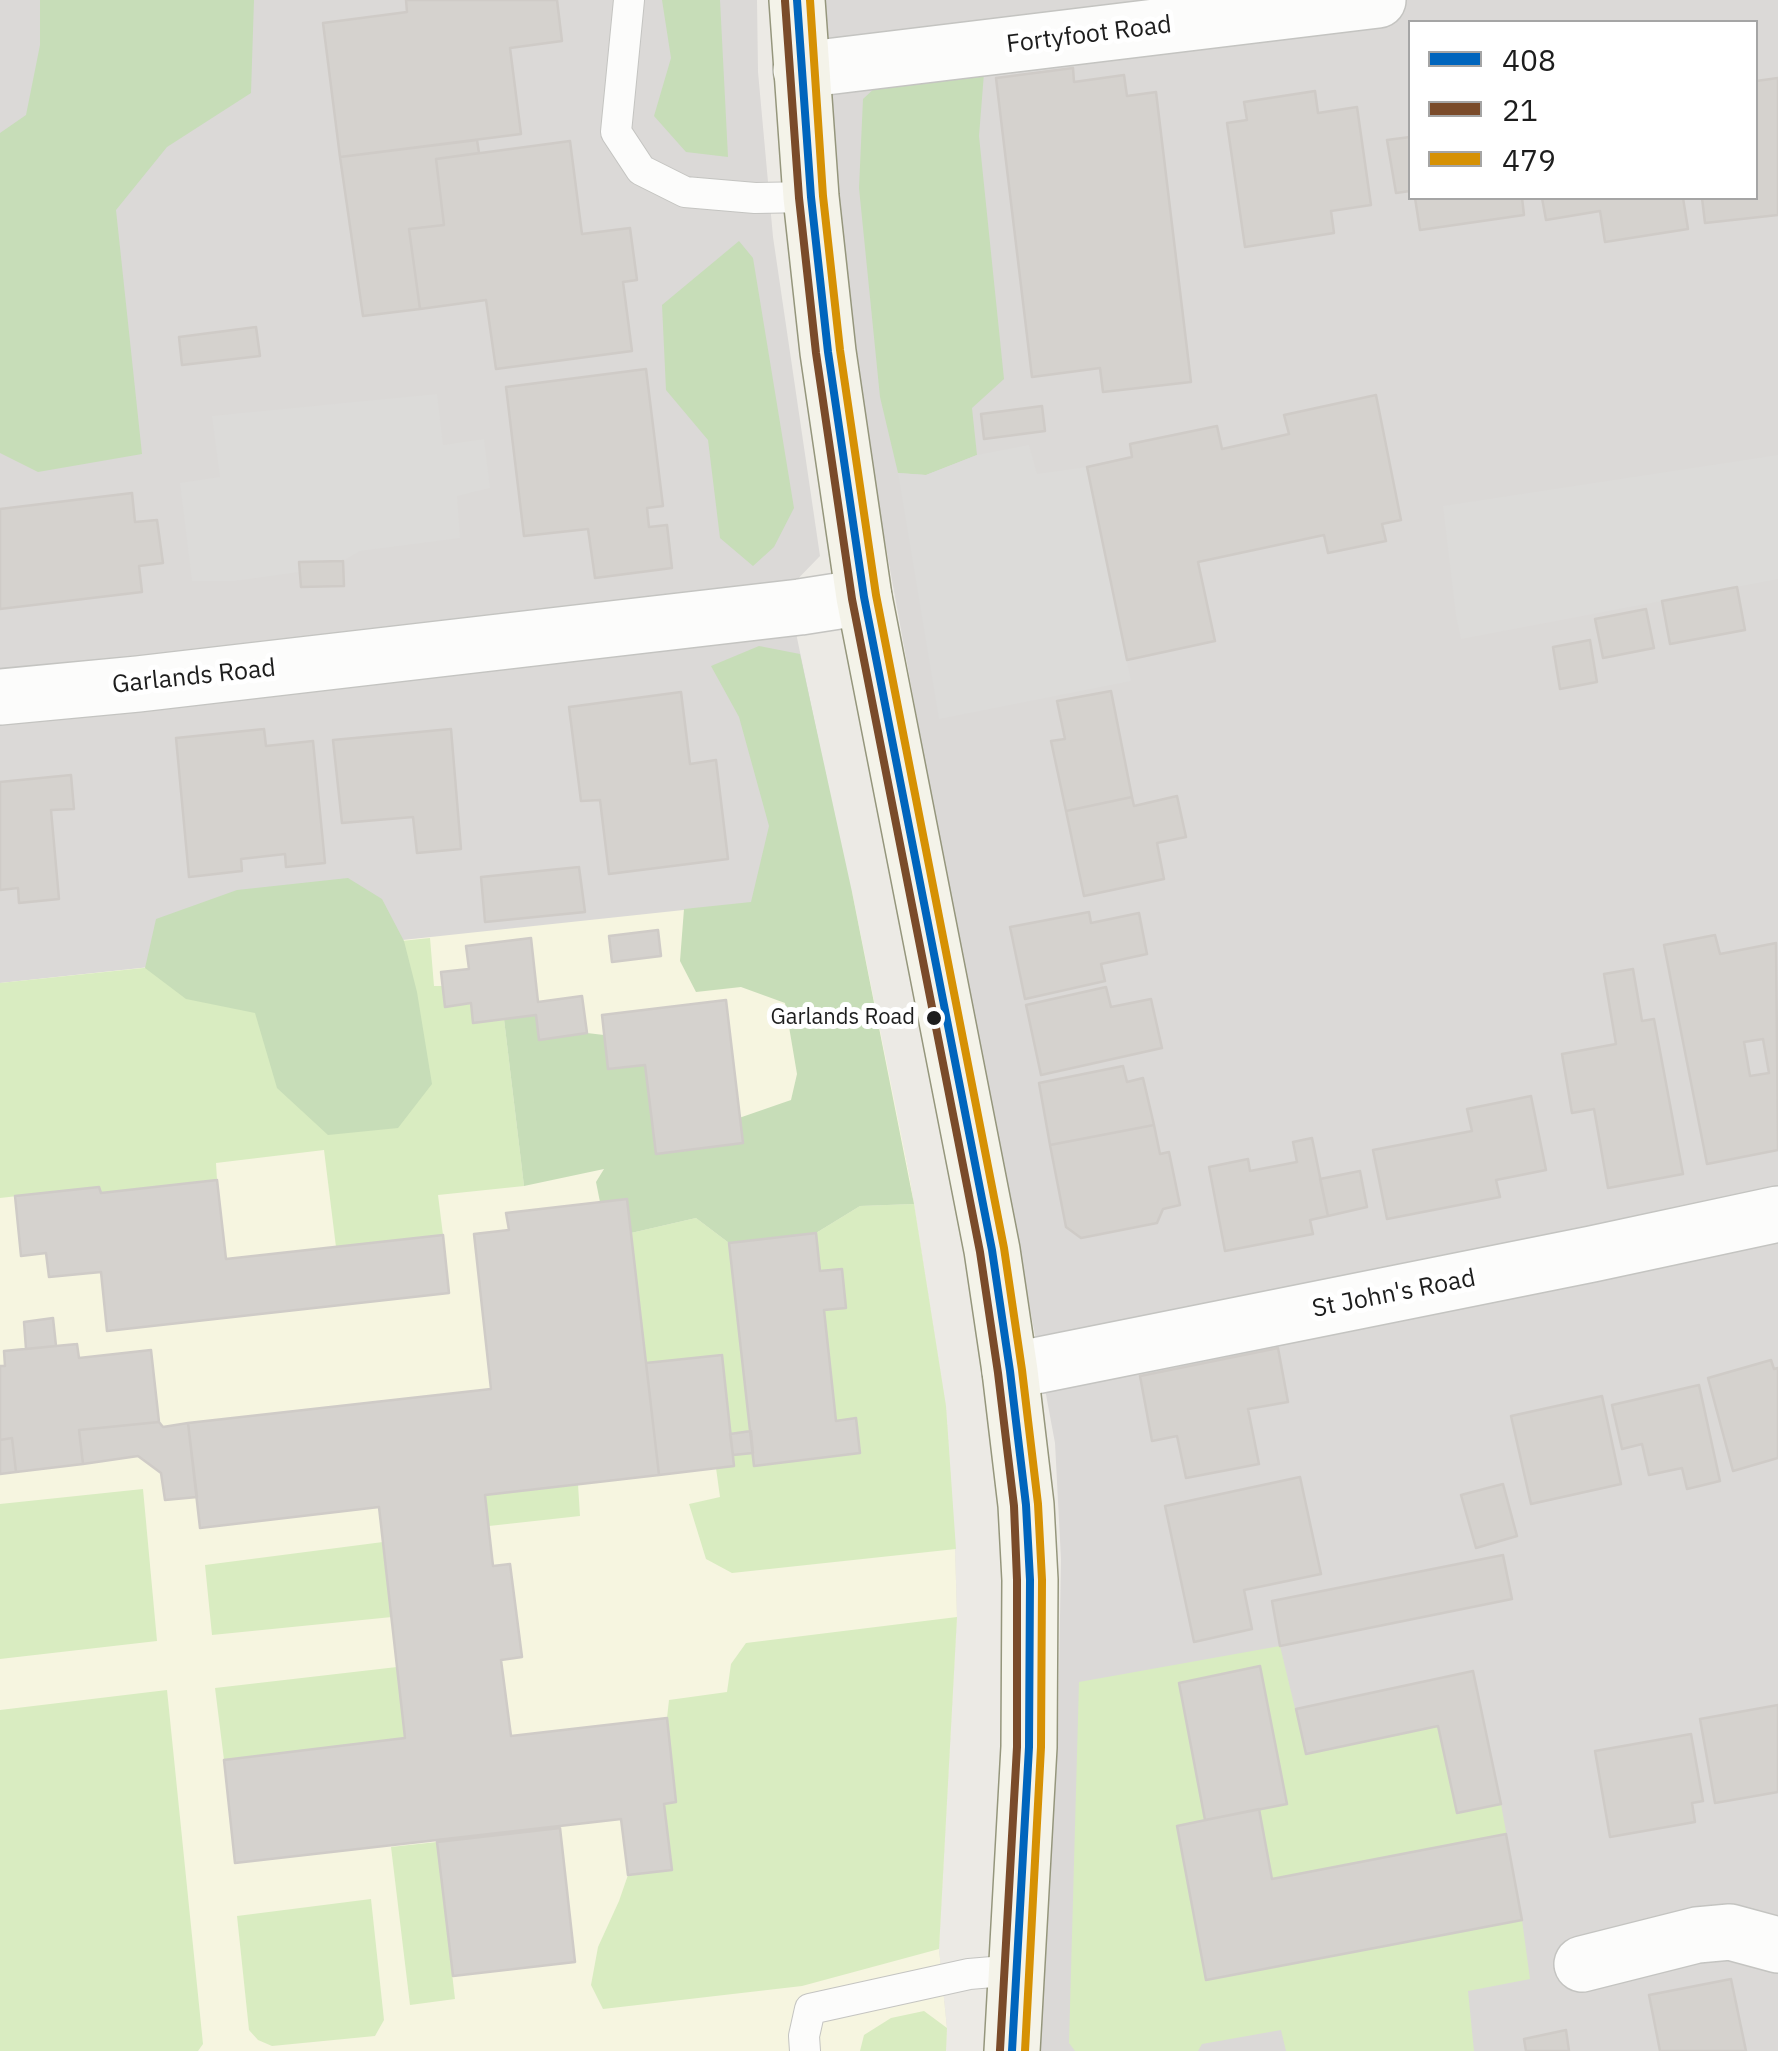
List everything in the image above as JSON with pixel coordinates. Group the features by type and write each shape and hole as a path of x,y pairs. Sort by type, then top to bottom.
{"main road":[{"path":"797,0 811,197 828,352 864,597 992,1250 1026,1505 1030,1580 1029,1747 1012,2051"}],"street":[{"name":"Fortyfoot Road","path":"801,70 1378,0"},
{"name":"Garlands Road","path":"0,697 864,597"},
{"name":"St John's Road","path":"1010,1371 1778,1214"},
{"path":"1582,1964 1697,1935 1730,1932 1778,1945"}],"lane":[{"path":"629,0 616,132 641,170 685,192 755,198 811,197"},
{"path":"805,2051 810,2010 969,1974 1016,1970"}],"shaded area":[{"path":"0,0 757,0 758,72 773,237 820,556 787,590 910,1178 946,1407 957,1616 939,1949 946,2051 0,2051"},
{"path":"822,0 1778,0 1778,2051 1036,2051 1058,1733 1061,1559 1055,1443 864,426 832,163"},
{"path":"437,394 443,445 484,439 490,488 457,496 460,538 360,551 343,561 300,562 299,572 234,581 192,581 180,483 220,477 212,416"},
{"path":"1029,445 1037,474 1087,467 1131,681 939,719 898,473 926,475 977,455"},
{"path":"1778,455 1778,579 1461,639 1443,506"},
{"path":"852,892 910,1178 946,1407 957,1616 939,1949 946,2051 0,2051 0,983"}],"green space":[{"path":"40,0 254,0 251,93 167,147 116,210 142,454 38,472 0,453 0,133 26,115 40,45"},
{"path":"662,0 720,0 728,157 686,152 654,116 671,58"},
{"path":"984,73 979,136 1004,379 972,408 977,455 926,475 898,473 880,397 859,188 863,99 890,74"},
{"path":"739,241 753,258 794,508 774,547 753,566 720,538 708,440 666,390 662,305"},
{"path":"759,646 800,654 914,1204 860,1206 816,1233 729,1243 696,1218 631,1233 627,1199 600,1202 596,1182 604,1169 524,1186 504,1019 536,1015 539,1040 587,1033 604,1035 645,1065 656,1153 742,1143 739,1118 791,1100 797,1074 785,1003 741,987 696,992 680,961 684,909 751,902 769,826 739,717 711,666"},
{"path":"348,878 382,899 404,941 432,1084 398,1128 328,1135 277,1088 255,1013 186,999 145,968 156,919 237,890"},
{"path":"430,938 434,986 442,986 445,1007 471,1003 473,1023 504,1019 524,1186 438,1195 443,1235 336,1247 324,1150 216,1163 217,1180 101,1193 98,1187 0,1198 0,983"},
{"path":"914,1204 946,1406 956,1549 732,1573 706,1559 689,1504 720,1497 716,1468 734,1466 733,1455 753,1453 755,1465 860,1453 856,1419 836,1421 824,1310 846,1308 842,1269 820,1271 816,1233 860,1206"},
{"path":"696,1218 729,1243 751,1431 730,1434 646,1363 631,1233"},
{"path":"578,1484 580,1516 489,1526 485,1495"},
{"path":"143,1489 157,1641 0,1659 0,1504"},
{"path":"383,1542 392,1617 212,1635 205,1565"},
{"path":"957,1617 939,1949 802,1986 603,2009 591,1985 598,1947 628,1875 672,1870 664,1804 676,1802 667,1718 669,1700 727,1692 731,1664 746,1643"},
{"path":"1280,1646 1306,1754 1438,1726 1457,1813 1501,1804 1530,1979 1468,1991 1474,2051 1286,2051 1281,2030 1202,2044 1198,2051 1075,2051 1069,2043 1079,1682"},
{"path":"397,1667 405,1738 224,1760 215,1688"},
{"path":"167,1690 203,2044 198,2051 0,2051 0,1710"},
{"path":"437,1842 455,1999 410,2005 391,1847"},
{"path":"371,1899 384,2020 375,2036 272,2046 258,2040 249,2030 237,1916"},
{"path":"924,2011 947,2028 946,2051 860,2051 864,2035 891,2018"}],"building":[{"path":"406,0 557,0 562,41 510,48 521,134 340,157 323,23 407,12"},
{"path":"1073,68 1074,82 1124,75 1127,96 1156,92 1191,382 1103,392 1100,368 1032,377 996,78"},
{"path":"1778,78 1778,215 1705,223 1702,200 1758,200 1758,81"},
{"path":"1315,91 1318,113 1357,107 1371,205 1331,211 1334,233 1245,247 1227,123 1247,120 1244,102"},
{"path":"1408,137 1408,191 1396,193 1387,140"},
{"path":"477,140 479,153 436,159 444,225 409,229 420,309 363,316 340,157"},
{"path":"570,141 582,234 630,228 637,280 623,282 632,351 496,369 486,300 420,309 409,229 444,225 436,159"},
{"path":"1415,200 1522,200 1524,215 1420,230"},
{"path":"1542,200 1683,200 1688,229 1605,242 1600,211 1546,220"},
{"path":"256,327 260,356 182,365 179,337"},
{"path":"646,369 663,506 647,508 649,527 667,525 672,568 595,578 588,529 524,536 506,387"},
{"path":"1376,395 1401,520 1382,524 1386,541 1328,553 1324,535 1198,562 1215,641 1127,660 1087,467 1132,457 1130,444 1217,426 1222,449 1289,434 1284,415"},
{"path":"1042,406 1045,431 984,439 981,414"},
{"path":"132,493 135,522 157,520 163,563 139,566 142,592 0,609 0,509"},
{"path":"343,561 344,586 301,587 299,562"},
{"path":"1737,587 1745,630 1670,644 1662,601"},
{"path":"1646,609 1654,648 1603,658 1595,619"},
{"path":"1590,640 1597,682 1560,689 1553,647"},
{"path":"1111,691 1132,797 1066,811 1051,741 1065,739 1057,701"},
{"path":"681,692 690,764 716,760 728,859 609,874 600,800 581,801 569,707"},
{"path":"264,729 266,746 313,741 325,863 286,867 285,854 241,859 242,871 189,877 176,738"},
{"path":"451,729 461,849 417,853 413,817 342,823 333,740"},
{"path":"71,775 74,809 51,810 59,899 19,903 18,888 0,890 0,782"},
{"path":"1177,796 1186,837 1157,843 1164,879 1084,896 1066,811 1132,797 1134,806"},
{"path":"579,867 585,912 485,922 481,877"},
{"path":"1089,912 1091,923 1139,913 1147,954 1101,964 1105,981 1025,999 1010,927"},
{"path":"658,930 661,956 612,962 609,936"},
{"path":"1715,935 1720,954 1776,943 1778,1150 1707,1164 1664,945","holes":["1763,1039 1769,1073 1750,1076 1744,1042"]},
{"path":"531,938 538,1002 582,996 587,1033 539,1040 536,1015 473,1023 471,1003 445,1007 441,972 469,969 466,946"},
{"path":"1633,969 1642,1021 1654,1019 1683,1174 1608,1188 1594,1109 1572,1113 1562,1054 1616,1044 1604,974"},
{"path":"1106,987 1111,1007 1151,999 1162,1048 1041,1075 1026,1005"},
{"path":"726,1000 743,1143 656,1154 645,1065 608,1069 602,1015"},
{"path":"1123,1066 1127,1082 1143,1078 1154,1125 1050,1145 1039,1083"},
{"path":"1531,1096 1546,1170 1496,1180 1500,1197 1387,1219 1373,1150 1472,1131 1467,1109"},
{"path":"1154,1125 1160,1154 1169,1152 1180,1205 1163,1209 1157,1223 1081,1238 1066,1227 1050,1145"},
{"path":"1312,1138 1328,1216 1310,1220 1313,1234 1225,1251 1209,1167 1248,1159 1250,1171 1297,1162 1293,1142"},
{"path":"1360,1171 1367,1207 1328,1216 1320,1179"},
{"path":"217,1180 226,1259 443,1235 449,1293 107,1331 101,1272 49,1277 46,1253 21,1256 15,1196 99,1187 101,1193"},
{"path":"627,1199 659,1475 485,1495 493,1566 510,1564 522,1657 501,1660 511,1736 667,1718 676,1802 664,1804 672,1870 628,1875 621,1819 235,1863 224,1760 405,1738 379,1507 200,1528 188,1423 491,1389 474,1234 509,1230 506,1213"},
{"path":"816,1233 820,1271 842,1269 846,1308 824,1310 836,1421 856,1418 860,1453 754,1466 729,1243"},
{"path":"53,1318 56,1346 26,1349 24,1322"},
{"path":"77,1344 79,1358 151,1350 159,1422 79,1430 83,1464 16,1472 12,1438 0,1440 0,1366 5,1366 4,1351"},
{"path":"1278,1348 1288,1402 1248,1409 1259,1464 1186,1478 1177,1436 1152,1441 1140,1376"},
{"path":"722,1355 734,1466 659,1475 646,1363"},
{"path":"1771,1360 1774,1369 1778,1368 1778,1458 1733,1471 1708,1378"},
{"path":"1699,1385 1720,1481 1687,1489 1682,1468 1649,1475 1642,1444 1622,1449 1612,1405"},
{"path":"1602,1396 1621,1484 1531,1504 1511,1416"},
{"path":"159,1422 163,1427 188,1423 197,1497 165,1500 161,1473 138,1456 83,1464 79,1430"},
{"path":"751,1431 753,1453 733,1455 730,1434"},
{"path":"12,1438 16,1472 0,1474 0,1440"},
{"path":"1300,1477 1321,1574 1244,1590 1252,1629 1194,1642 1165,1506"},
{"path":"1503,1484 1517,1536 1476,1548 1461,1495"},
{"path":"1503,1555 1512,1599 1280,1646 1272,1601"},
{"path":"1260,1666 1287,1804 1205,1820 1179,1683"},
{"path":"1473,1671 1501,1804 1457,1813 1438,1726 1306,1754 1296,1709"},
{"path":"1778,1705 1778,1792 1715,1803 1700,1719"},
{"path":"1691,1734 1703,1801 1692,1803 1695,1822 1610,1837 1595,1751"},
{"path":"1259,1809 1272,1879 1506,1834 1522,1920 1206,1980 1177,1826"},
{"path":"560,1828 575,1962 453,1976 437,1842"},
{"path":"1731,1979 1746,2051 1660,2051 1649,1995"},
{"path":"1566,2030 1569,2051 1526,2051 1524,2039"}],"transit line":[{"name":"408","path":"797,0 811,197 828,352 864,597 992,1250 1026,1505 1030,1580 1029,1747 1012,2051"},
{"name":"479","path":"810,0 823,196 840,350 876,595 1004,1248 1038,1504 1042,1580 1041,1747 1025,2051"},
{"name":"21","path":"785,1 799,198 816,353 852,599 980,1252 1014,1506 1017,1747 1000,2050"}],"place":[{"name":"Garlands Road","path":"934,1018"}]}
